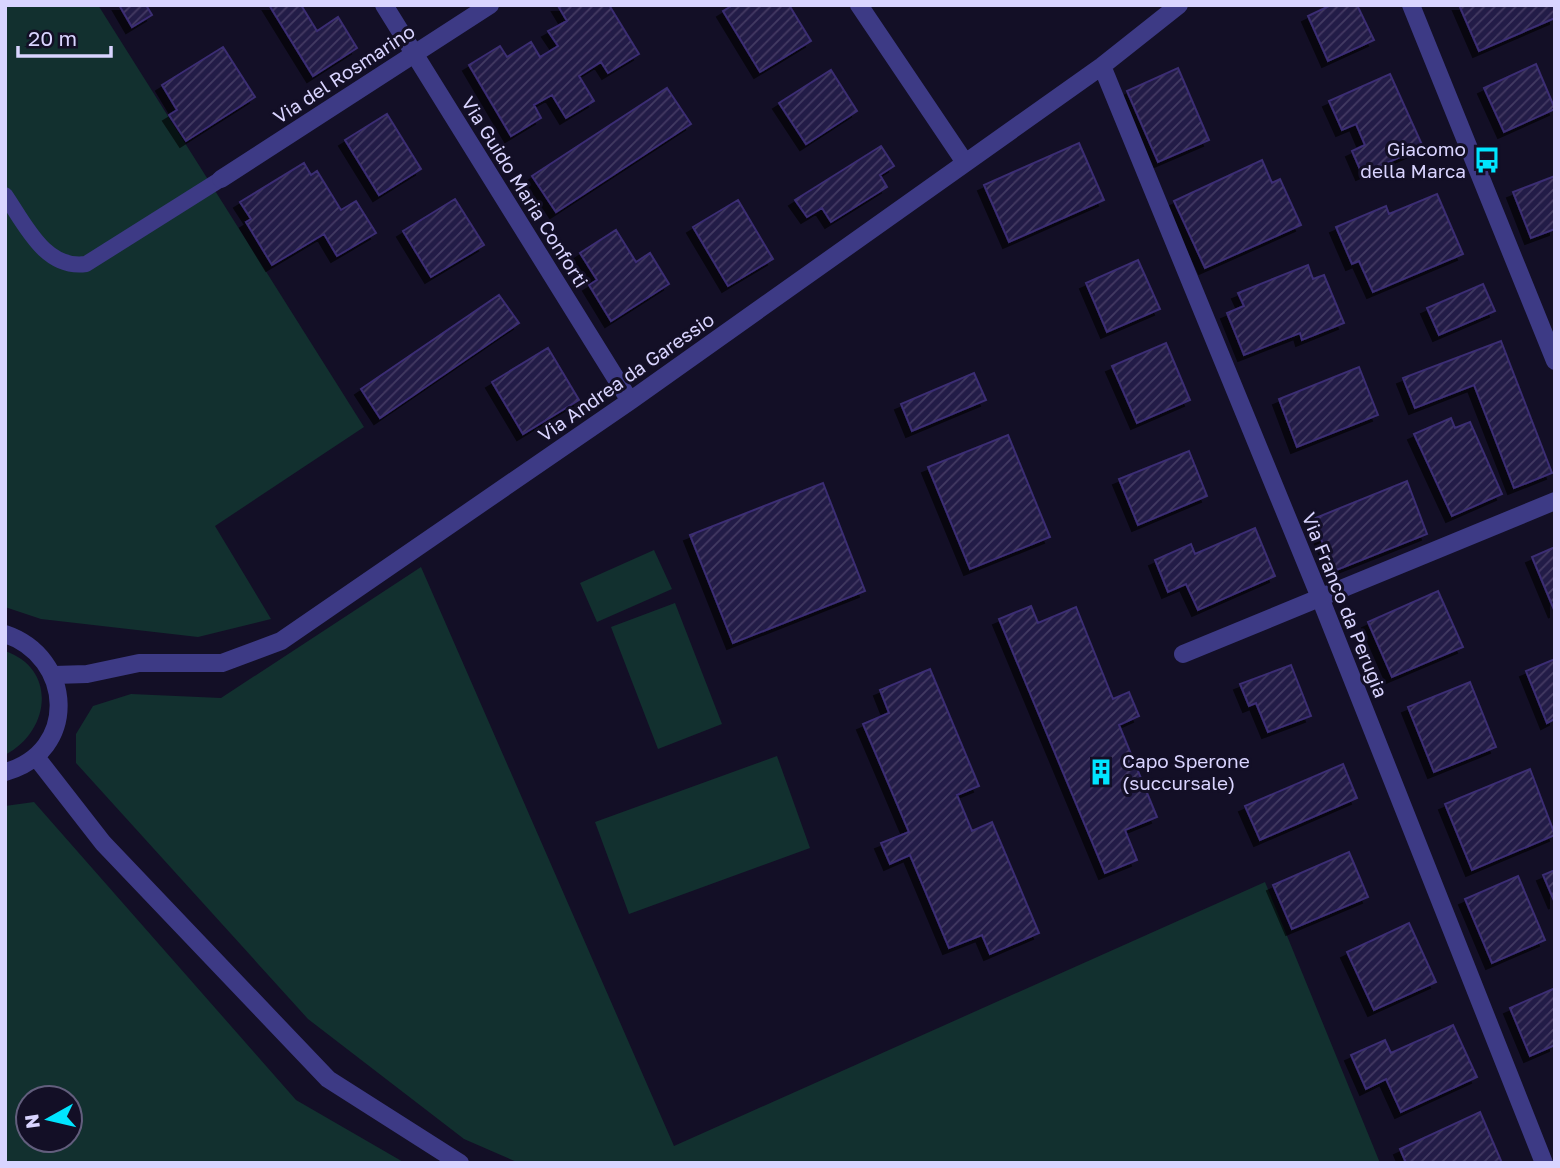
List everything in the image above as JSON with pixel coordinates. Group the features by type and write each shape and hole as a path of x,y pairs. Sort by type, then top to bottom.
{"street":[{"name":"Via Guido Maria Conforti","path":"384,5 630,401"},
{"name":"Via del Rosmarino","path":"220,179 490,5"},
{"path":"859,5 964,161"},
{"name":"Via Andrea da Garessio","path":"54,675 87,674 139,663 222,663 281,641 630,401 964,161 1102,66 1180,5"},
{"path":"1411,5 1555,361"},
{"name":"Via Franco da Perugia","path":"1102,66 1319,595 1544,1163"},
{"path":"1183,654 1319,595 1555,501"},
{"path":"5,634 23,640 41,655 54,675 59,696 58,719 50,740 36,757 5,772"},
{"path":"36,757 103,843 328,1079 460,1163"}],"lane":[{"path":"5,195 48,254 60,263 72,266 86,264 220,179"}],"green space":[{"path":"5,5 98,5 364,427 215,526 271,619 198,637 41,619 5,607"},
{"path":"654,550 672,589 597,622 580,583"},
{"path":"421,567 674,1146 1265,882 1380,1163 519,1163 464,1139 308,1019 76,763 76,734 93,706 131,694 221,698"},
{"path":"675,603 722,724 658,749 611,627"},
{"path":"5,651 22,660 34,672 42,701 39,717 31,732 20,745 5,755"},
{"path":"777,756 810,848 629,914 595,822"},
{"path":"34,802 296,1100 405,1163 5,1163 5,806"}],"building":[{"path":"119,5 146,5 152,15 132,27"},
{"path":"269,5 301,5 317,31 338,17 357,48 313,76"},
{"path":"609,5 639,54 608,73 601,62 579,76 594,101 566,118 552,95 534,105 541,118 511,136 469,65 500,46 507,57 531,42 540,57 558,46 548,31 567,21 558,6"},
{"path":"733,5 789,5 811,41 760,72 723,11"},
{"path":"1331,5 1357,5 1374,40 1328,61 1308,16"},
{"path":"1459,5 1555,5 1555,18 1479,51"},
{"path":"223,47 255,97 186,141 169,115 177,110 162,85"},
{"path":"1536,64 1555,109 1504,132 1484,88"},
{"path":"1178,68 1209,140 1158,162 1127,91"},
{"path":"831,70 857,111 806,144 779,103"},
{"path":"1390,74 1423,147 1362,174 1352,151 1365,145 1356,124 1342,130 1329,101"},
{"path":"667,88 691,124 556,212 532,176"},
{"path":"387,114 421,169 379,195 345,140"},
{"path":"1079,143 1104,200 1009,242 984,185"},
{"path":"881,146 894,166 880,175 887,187 831,222 822,208 807,217 795,200"},
{"path":"1262,160 1272,183 1280,179 1301,225 1205,268 1174,201"},
{"path":"304,163 311,175 317,171 341,210 356,201 376,233 337,256 324,234 272,265 246,222 251,219 240,202"},
{"path":"1555,176 1555,229 1531,238 1513,192"},
{"path":"1437,194 1463,254 1373,292 1359,261 1352,264 1336,227 1386,206 1389,214"},
{"path":"455,199 484,245 431,277 403,231"},
{"path":"738,200 773,259 728,286 693,227"},
{"path":"616,230 636,262 650,253 669,284 611,321 589,285 597,280 580,253"},
{"path":"1138,260 1160,309 1107,332 1086,283"},
{"path":"1308,265 1313,279 1324,275 1344,323 1302,340 1300,333 1244,355 1227,313 1244,306 1238,293"},
{"path":"1483,284 1495,311 1439,335 1427,308"},
{"path":"499,295 519,323 380,418 361,389"},
{"path":"1501,341 1552,473 1514,488 1474,385 1415,408 1403,378"},
{"path":"1166,343 1190,400 1137,423 1112,366"},
{"path":"548,348 579,400 523,434 492,382"},
{"path":"1359,367 1378,415 1297,447 1279,399"},
{"path":"974,373 986,400 912,431 901,404"},
{"path":"1451,418 1455,428 1470,422 1502,494 1452,516 1414,434"},
{"path":"1008,435 1050,537 970,569 928,467"},
{"path":"1189,451 1207,496 1138,525 1119,479"},
{"path":"1407,481 1427,534 1334,571 1313,519"},
{"path":"823,483 865,591 733,643 690,535"},
{"path":"1255,528 1275,576 1198,610 1186,584 1168,592 1155,560 1191,544 1195,554"},
{"path":"1555,547 1555,612 1532,557"},
{"path":"1438,591 1463,647 1392,677 1368,622"},
{"name":"Capo Sperone (succursale)","path":"1031,606 1038,623 1076,607 1113,699 1129,692 1139,716 1119,725 1157,817 1125,830 1137,860 1105,873 999,619"},
{"path":"1555,659 1555,719 1547,723 1526,671"},
{"path":"1291,665 1311,716 1268,732 1256,703 1249,706 1240,684"},
{"path":"930,669 979,786 957,795 972,831 992,822 1039,933 990,954 982,935 949,948 910,855 890,864 881,843 909,832 863,724 889,713 880,690"},
{"path":"1470,682 1496,747 1434,772 1408,707"},
{"path":"1343,764 1357,798 1260,840 1245,806"},
{"path":"1530,769 1555,835 1472,870 1445,804"},
{"path":"1349,852 1368,897 1292,929 1273,885"},
{"path":"1555,870 1555,903 1543,875"},
{"path":"1518,876 1545,940 1492,963 1465,899"},
{"path":"1409,923 1436,982 1374,1010 1347,952"},
{"path":"1555,988 1555,1045 1530,1056 1510,1008"},
{"path":"1453,1025 1477,1077 1401,1112 1386,1079 1366,1089 1351,1055 1385,1040 1391,1053"},
{"path":"1480,1112 1502,1163 1406,1163 1400,1149"}],"place":[{"name":"Giacomo della Marca","path":"1487,160"},
{"name":"Capo Sperone (succursale)","path":"1101,772"}]}
